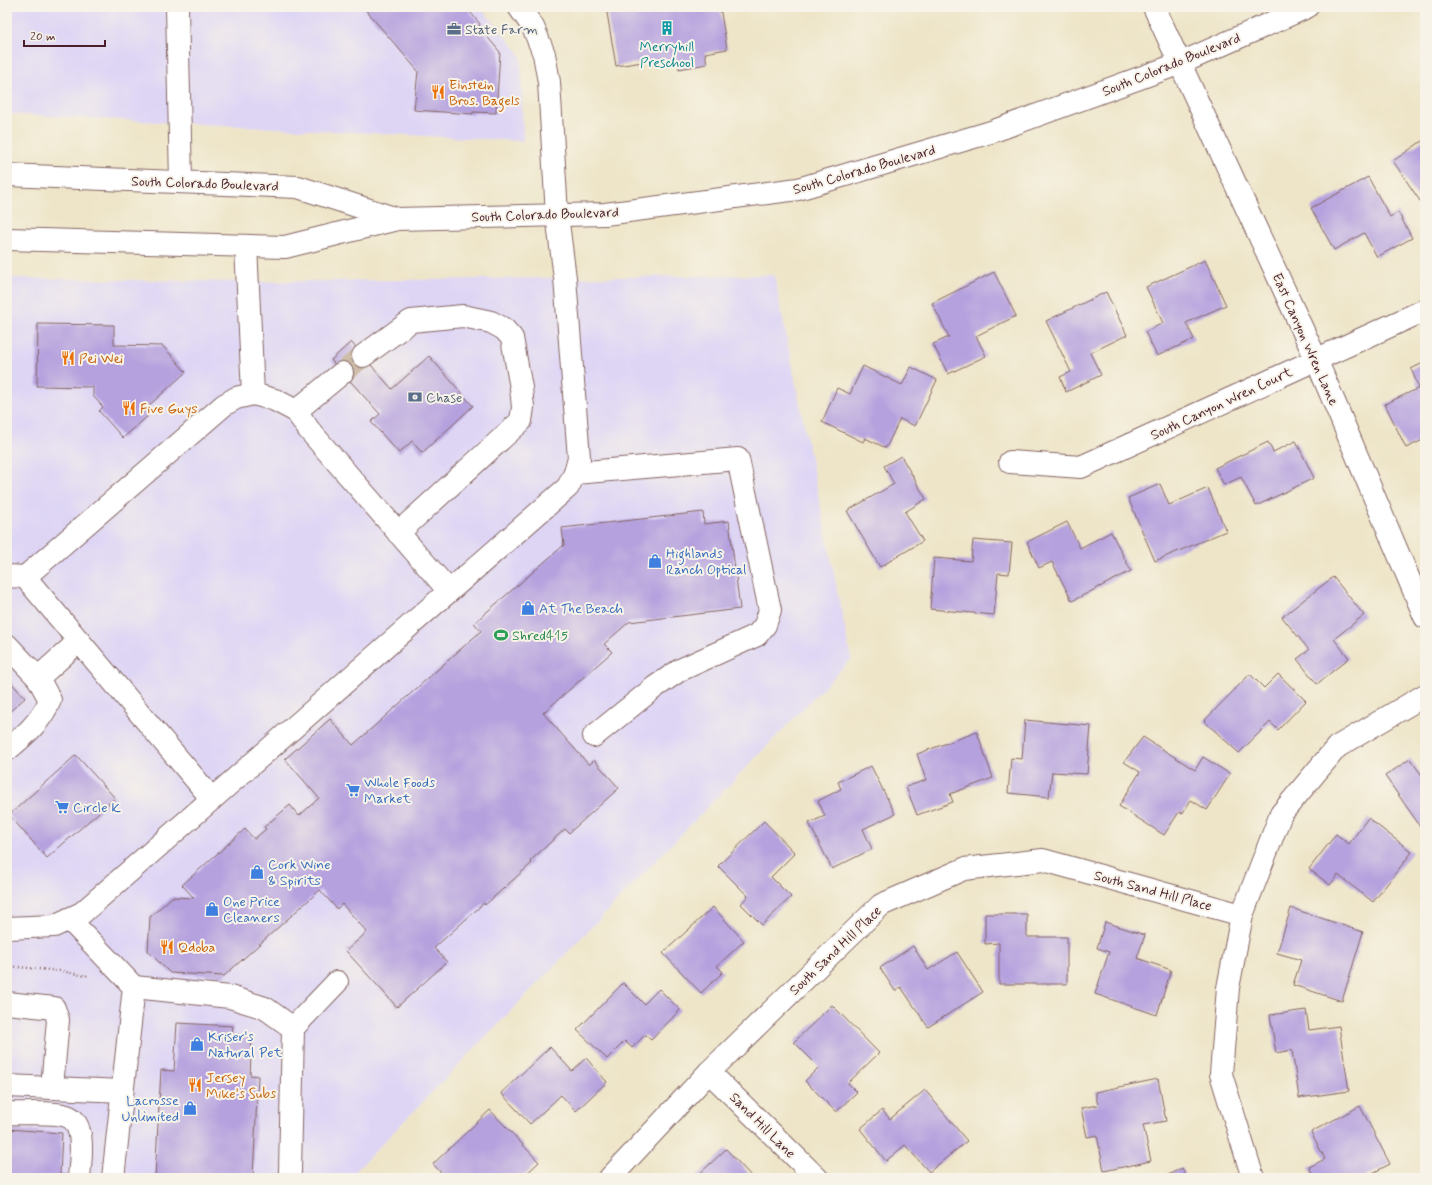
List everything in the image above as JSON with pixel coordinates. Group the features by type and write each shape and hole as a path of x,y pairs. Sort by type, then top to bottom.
{"street":[{"path":"177,7 181,182"},
{"path":"7,928 54,926 82,913 568,487 575,473 579,458 565,278 557,215 549,82 544,54 533,27 519,7"},
{"name":"East Canyon Wren Lane","path":"1154,7 1316,359 1425,617"},
{"name":"South Colorado Boulevard","path":"7,239 285,247 397,219 605,214 798,189 991,132 1181,63 1307,7"},
{"name":"South Colorado Boulevard","path":"7,175 298,187 397,219"},
{"path":"246,246 253,394"},
{"name":"South Canyon Wren Court","path":"1010,462 1081,467 1425,310"},
{"path":"363,356 411,321 463,316 491,322 504,329 512,338 521,388 523,407 521,421 398,533"},
{"path":"296,411 342,372"},
{"path":"212,799 79,641 16,576 224,405 236,398 253,394 275,400 296,411 309,430 449,591"},
{"path":"575,473 738,459 770,610 765,625 757,634 680,670 655,687 594,736"},
{"path":"38,678 79,641"},
{"path":"7,645 38,678 50,700 46,712 28,732 7,750"},
{"path":"1253,1178 1221,1074 1228,988 1242,915 1281,814 1337,747 1425,695"},
{"name":"South Sand Hill Place","path":"610,1178 709,1072 881,905 964,870 1043,860 1242,915"},
{"path":"70,919 134,987 230,997 265,1008 293,1028"},
{"path":"290,1172 293,1028 337,982"},
{"path":"113,1178 134,987"},
{"path":"7,1003 54,1008 58,1020 52,1087"},
{"name":"Sand Hill Lane","path":"709,1072 817,1178"},
{"path":"7,1086 122,1091"},
{"path":"7,1113 58,1114 71,1118 77,1126 80,1135 79,1178"}],"path":[{"path":"7,966 61,971 86,976 106,957"}],"shaded area":[{"path":"7,7 480,7 521,55 523,141 7,114"},
{"path":"774,275 851,659 349,1178 7,1178 7,278 250,282"}],"building":[{"path":"363,7 466,7 480,24 479,27 500,52 496,113 473,112 473,114 414,110 418,71"},
{"name":"Merryhill Preschool","path":"606,7 720,7 727,49 705,53 707,64 679,69 678,61 650,65 650,61 616,66"},
{"path":"1425,139 1425,198 1420,201 1393,161"},
{"path":"1368,177 1390,217 1398,212 1412,238 1377,257 1364,233 1334,250 1311,208"},
{"path":"1205,260 1226,305 1186,323 1194,339 1157,356 1145,332 1163,323 1146,287"},
{"path":"994,272 1016,316 976,336 986,356 948,374 933,344 949,337 932,303"},
{"path":"1106,292 1127,335 1090,353 1101,375 1066,392 1060,377 1071,372 1046,321"},
{"path":"38,324 114,325 114,345 163,346 186,372 144,410 149,415 123,438 99,411 103,407 93,396 93,387 37,386"},
{"name":"Chase","path":"351,342 392,389 429,356 473,406 422,453 412,441 399,453 371,422 380,414 331,360"},
{"path":"1425,362 1425,439 1406,448 1385,404 1419,388 1411,369"},
{"path":"863,366 902,385 911,367 937,380 915,426 900,419 886,448 865,438 863,442 822,422 837,388 850,394"},
{"path":"1296,441 1314,478 1256,506 1241,477 1224,485 1215,468 1268,442 1273,452"},
{"path":"901,456 926,499 905,512 923,541 880,567 847,511 894,484 884,466"},
{"path":"1160,484 1169,505 1208,488 1226,531 1155,561 1128,498"},
{"path":"703,512 704,524 729,521 740,609 629,622 604,644 612,652 543,713 589,765 594,760 619,788 569,833 565,829 530,861 532,863 485,905 484,903 434,948 447,962 397,1007 346,951 367,932 342,904 337,909 320,890 224,976 170,973 148,951 150,917 172,897 194,898 182,885 245,829 254,839 266,829 264,827 290,805 299,816 319,798 285,759 330,719 353,745 481,631 474,623 564,545 562,528"},
{"path":"1067,522 1080,548 1111,532 1131,571 1072,601 1052,562 1039,568 1027,542"},
{"path":"973,540 1012,543 1009,574 998,573 994,615 930,609 934,558 971,561"},
{"path":"1333,577 1364,615 1334,639 1349,658 1317,684 1297,659 1309,650 1282,617"},
{"path":"1250,674 1264,688 1278,674 1306,701 1278,730 1270,722 1239,753 1204,721"},
{"path":"7,678 25,698 7,714"},
{"path":"1025,720 1091,726 1087,774 1052,772 1049,797 1008,793 1011,758 1022,759"},
{"path":"977,732 993,778 950,794 953,802 917,815 906,787 926,780 917,754"},
{"path":"1143,737 1195,770 1203,757 1230,774 1207,810 1191,800 1182,814 1179,812 1164,835 1119,806 1140,772 1124,762"},
{"name":"Circle K","path":"76,755 115,798 47,858 9,815"},
{"path":"1410,759 1424,778 1425,777 1425,833 1385,776"},
{"path":"871,766 895,814 863,829 872,849 832,869 809,823 825,816 818,801 841,789 838,782"},
{"path":"1368,818 1412,852 1373,902 1338,875 1330,885 1309,869 1336,834 1349,844"},
{"path":"764,821 795,853 771,877 791,897 762,925 741,904 748,896 718,866"},
{"path":"713,907 744,941 717,966 723,972 701,993 663,953"},
{"path":"1291,908 1363,932 1342,1001 1293,985 1301,960 1277,953"},
{"path":"985,914 1027,914 1027,937 1067,937 1067,984 999,984 999,943 985,944"},
{"path":"1105,922 1145,935 1137,958 1171,970 1157,1015 1095,994 1109,952 1097,948"},
{"path":"913,946 928,970 957,952 983,992 928,1027 901,987 895,991 880,968"},
{"path":"623,983 644,1004 659,989 680,1010 651,1040 645,1035 632,1048 625,1041 607,1059 577,1030"},
{"path":"832,1005 879,1053 848,1083 857,1092 836,1112 805,1081 819,1067 794,1042"},
{"path":"1306,1010 1309,1030 1339,1026 1349,1091 1299,1098 1292,1050 1276,1053 1270,1015"},
{"path":"177,1023 233,1026 232,1035 252,1036 250,1075 258,1076 253,1178 155,1178 161,1070 174,1071"},
{"path":"550,1047 572,1071 586,1058 607,1082 576,1111 561,1095 530,1124 501,1093"},
{"path":"1158,1079 1166,1121 1143,1125 1151,1161 1104,1171 1097,1135 1087,1137 1081,1108 1098,1105 1095,1092"},
{"path":"925,1090 967,1141 929,1172 905,1145 886,1161 860,1129 882,1110 890,1119"},
{"path":"1360,1106 1390,1164 1363,1178 1314,1178 1309,1167 1325,1159 1311,1132"},
{"path":"490,1110 539,1162 522,1178 446,1178 433,1164"},
{"path":"7,1129 62,1133 60,1175 66,1175 65,1178 7,1178"},
{"path":"726,1149 753,1178 695,1178"},
{"path":"1182,1168 1187,1178 1162,1178"}],"tunnel":[{"path":"342,373 363,356"}],"place":[{"name":"Merryhill Preschool","path":"667,28"},
{"name":"State Farm","path":"454,29"},
{"name":"Einstein Bros. Bagels","path":"438,92"},
{"name":"Pei Wei","path":"68,358"},
{"name":"Chase","path":"415,397"},
{"name":"Five Guys","path":"129,408"},
{"name":"Highlands Ranch Optical","path":"655,561"},
{"name":"At The Beach","path":"528,608"},
{"name":"Shred415","path":"501,635"},
{"name":"Whole Foods Market","path":"353,790"},
{"name":"Circle K","path":"62,807"},
{"name":"Cork Wine & Spirits","path":"257,872"},
{"name":"One Price Cleaners","path":"212,909"},
{"name":"Qdoba","path":"167,947"},
{"name":"Kriser's Natural Pet","path":"197,1044"},
{"name":"Jersey Mike's Subs","path":"195,1085"},
{"name":"Lacrosse Unlimited","path":"190,1108"}]}
